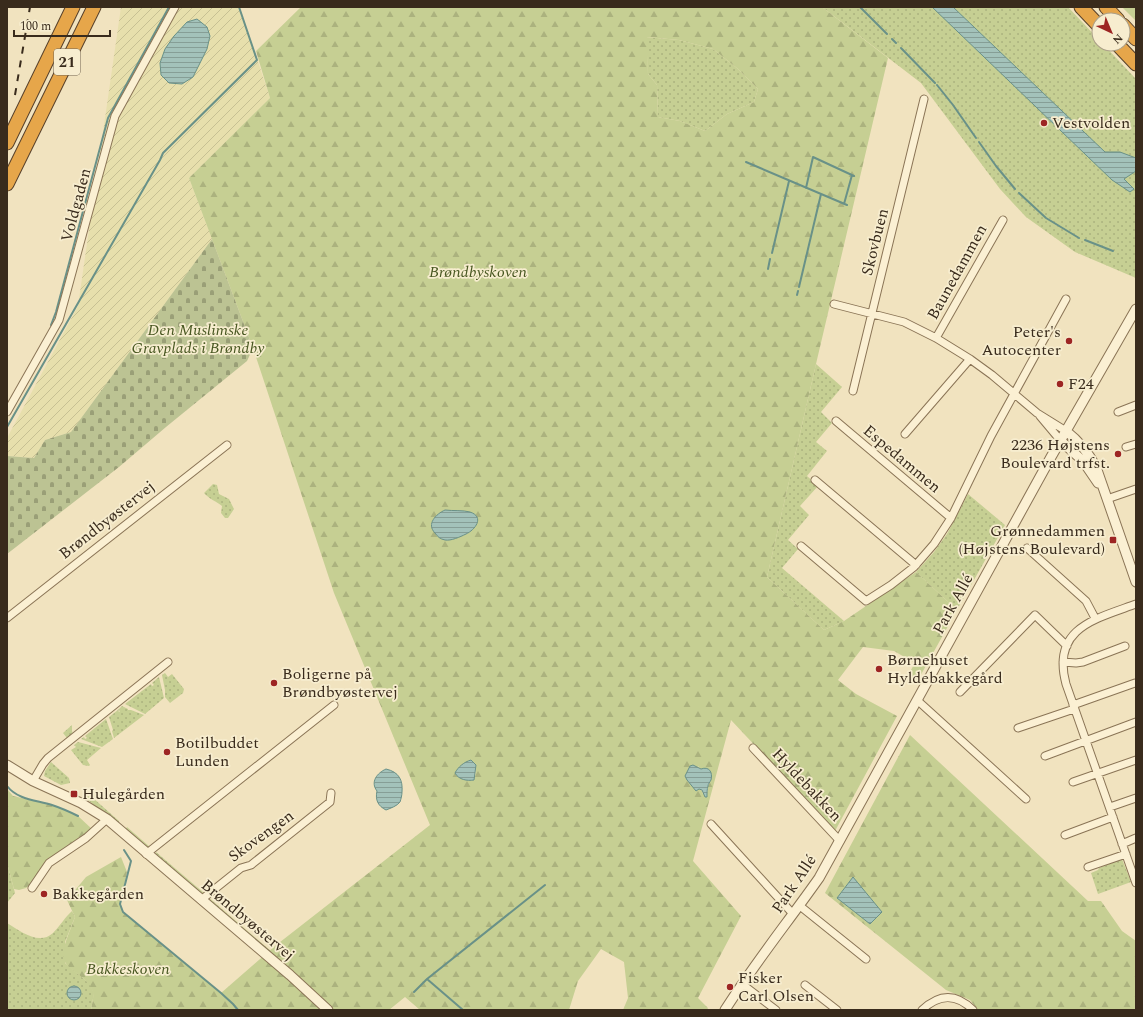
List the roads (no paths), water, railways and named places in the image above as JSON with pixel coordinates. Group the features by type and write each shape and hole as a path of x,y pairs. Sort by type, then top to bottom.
{"highway":[{"name":"21","path":"7,143 73,7"},
{"name":"21","path":"7,184 94,7"},
{"path":"1081,7 1091,18"},
{"path":"1124,52 1136,64"}],"street":[{"name":"Voldgaden","path":"7,412 59,320 115,116 176,7"},
{"name":"Skovbuen","path":"853,391 924,99"},
{"name":"Baunedammen","path":"936,338 1003,220"},
{"name":"Espedammen","path":"801,546 866,601 891,585 916,565 934,544 951,518 991,436 1066,298"},
{"name":"Baunedammen","path":"834,304 904,322 936,338 970,359 992,375 1037,413 1066,431"},
{"name":"Park Allé","path":"725,1010 742,984 819,878 1066,431 1136,308"},
{"path":"905,434 970,359"},
{"path":"1118,412 1136,405"},
{"name":"Baunedammen","path":"1037,413 1061,441"},
{"name":"Espedammen","path":"836,421 951,518"},
{"path":"1066,431 1076,438 1089,453 1096,467 1136,582"},
{"path":"1061,441 1082,461 1105,495"},
{"path":"1126,447 1136,444"},
{"name":"Brøndbyøstervej","path":"7,618 227,445"},
{"path":"815,480 916,565"},
{"path":"1105,495 1136,489"},
{"path":"1027,548 1086,601 1095,618"},
{"path":"1136,604 1095,618 1085,624 1076,632 1067,646 1063,662 1065,682 1136,882"},
{"path":"960,692 1036,615 1067,646"},
{"path":"1063,662 1084,662 1126,646"},
{"path":"33,781 48,758 168,662"},
{"path":"1018,728 1136,683"},
{"path":"917,700 1026,799"},
{"path":"146,854 334,705"},
{"path":"1045,756 1136,722"},
{"name":"Hyldebakken","path":"753,748 840,841"},
{"path":"1073,782 1136,760"},
{"name":"Brøndbyøstervej","path":"7,765 33,781 82,803 107,819 328,1010"},
{"name":"Skovengen","path":"201,900 241,868 251,865 330,802 331,793"},
{"path":"1110,808 1136,798"},
{"path":"1065,835 1113,817"},
{"path":"32,888 49,863 86,838 107,819"},
{"path":"711,824 793,914"},
{"path":"1122,844 1136,838"},
{"path":"1088,867 1126,854"},
{"path":"800,906 866,959"},
{"path":"742,984 776,1010"},
{"path":"805,985 837,1010"},
{"path":"922,1010 930,1002 950,998 961,1001 974,1010"}],"water":[{"path":"932,7 953,7 1105,152 1120,152 1136,158 1136,171 1124,179 1134,189 1130,192 1112,180"},
{"path":"197,19 207,27 210,36 207,49 193,77 182,84 169,83 161,75 160,63 165,49 174,36 187,22"},
{"path":"445,510 464,511 475,514 478,520 477,523 473,530 461,536 450,540 442,539 432,530 432,523 438,514"},
{"path":"471,760 476,765 474,780 461,779 455,773 456,771 464,763"},
{"path":"693,765 701,769 706,768 711,772 711,780 708,785 707,797 705,797 702,790 699,789 696,791 685,776 690,766"},
{"path":"386,769 397,774 401,780 402,794 400,802 396,806 386,810 381,807 378,802 374,781 377,775"},
{"path":"853,877 882,912 870,924 837,898"},
{"path":"74,986 79,988 81,993 79,998 74,1000 69,998 67,993 69,988"}],"waterway":[{"path":"51,325 56,312 108,118 169,7"},
{"path":"7,427 163,153 257,60 239,7"},
{"path":"860,7 887,34"},
{"path":"892,39 896,43"},
{"path":"901,48 935,83"},
{"path":"937,85 976,138"},
{"path":"979,142 1015,189"},
{"path":"806,188 813,157 854,176"},
{"path":"746,162 847,205"},
{"path":"844,204 852,175"},
{"path":"772,253 789,181"},
{"path":"1019,193 1046,218 1079,238"},
{"path":"799,287 821,194"},
{"path":"1085,240 1113,251"},
{"path":"768,269 770,259"},
{"path":"797,295 798,291"},
{"path":"7,786 11,791 22,797 52,805 78,816"},
{"path":"124,850 131,861 120,904 123,912 221,993 238,1010"},
{"path":"414,992 427,979 545,885"},
{"path":"427,979 463,1010"}],"railway":[{"path":"15,95 30,7"}],"place":[{"name":"Vestvolden","path":"1044,123"},
{"name":"Peter's Autocenter","path":"1069,341"},
{"name":"F24","path":"1060,384"},
{"name":"2236 Højstens Boulevard trfst.","path":"1118,454"},
{"name":"Grønnedammen (Højstens Boulevard)","path":"1113,540"},
{"name":"Børnehuset Hyldebakkegård","path":"879,669"},
{"name":"Boligerne på Brøndbyøstervej","path":"274,683"},
{"name":"Botilbuddet Lunden","path":"167,752"},
{"name":"Hulegården","path":"74,794"},
{"name":"Bakkegården","path":"44,894"},
{"name":"Fisker Carl Olsen","path":"730,987"}],"park label":[{"name":"Brøndbyskoven","path":"478,272"},
{"name":"Den Muslimske Gravplads i Brøndby","path":"198,339"},
{"name":"Bakkeskoven","path":"128,969"}]}
